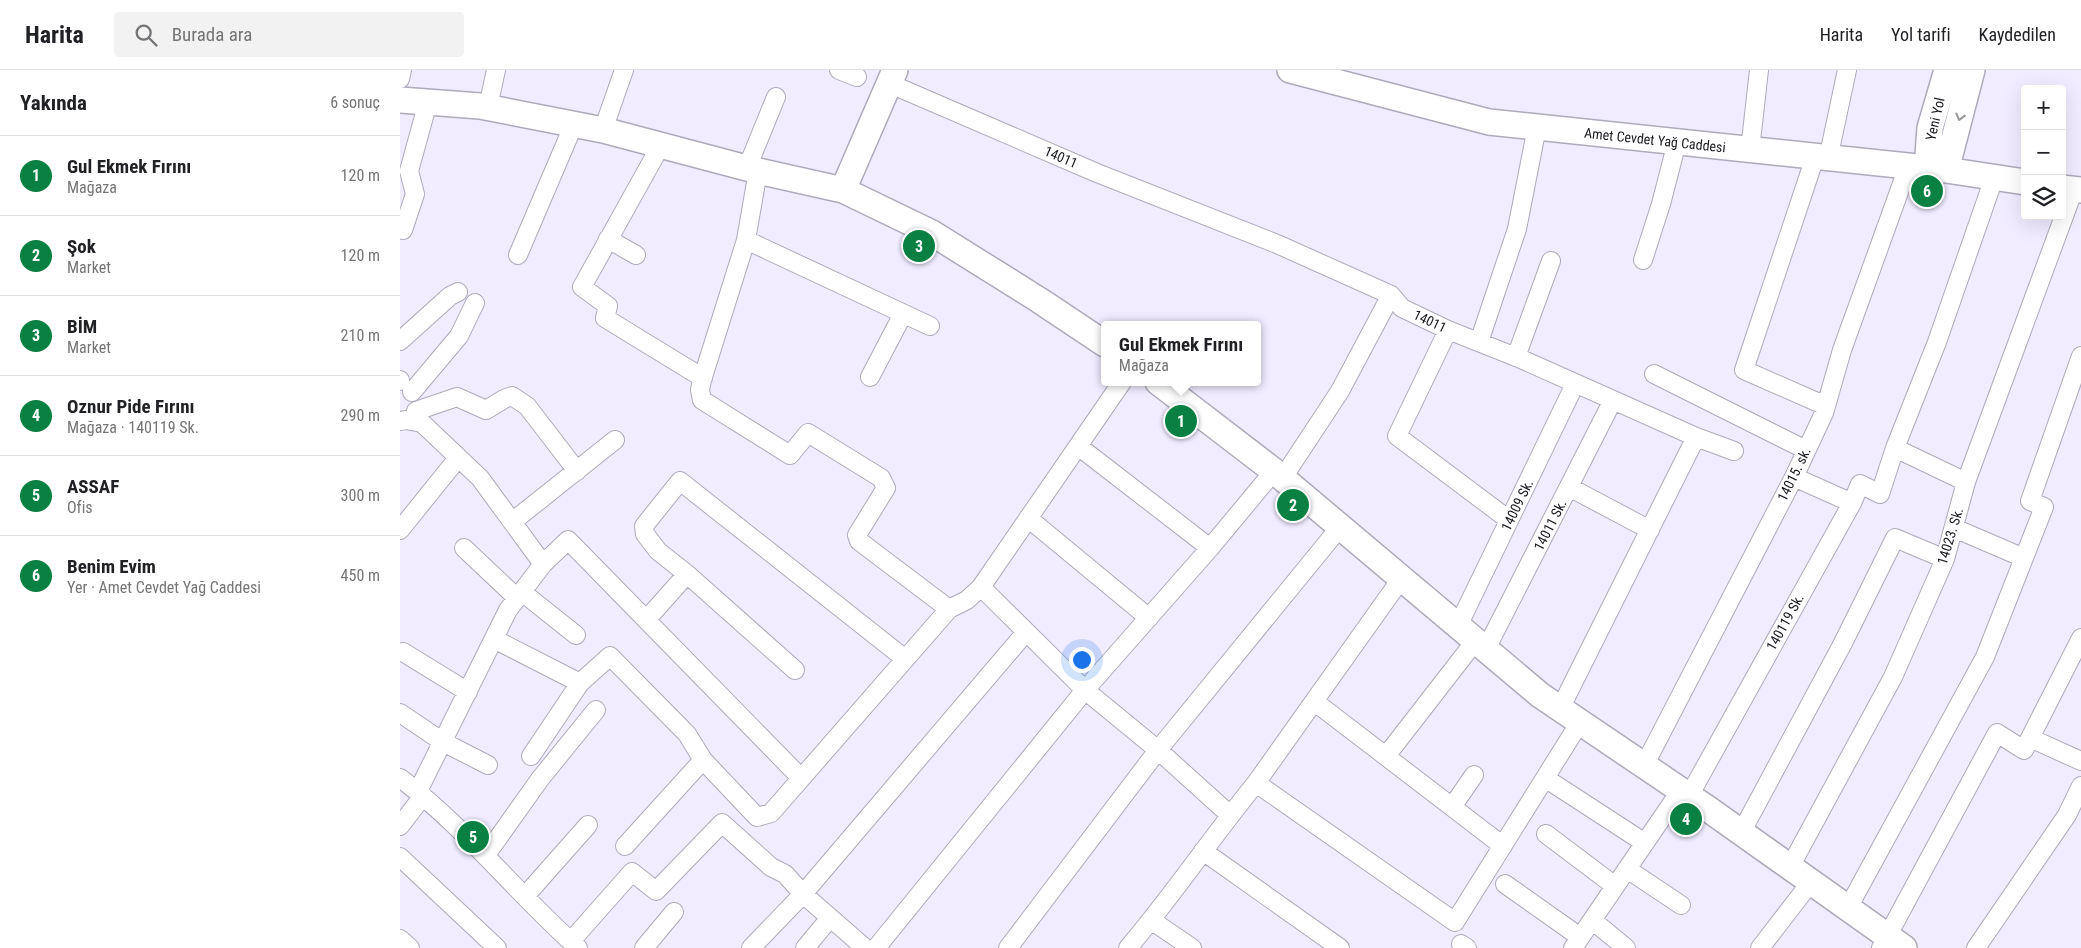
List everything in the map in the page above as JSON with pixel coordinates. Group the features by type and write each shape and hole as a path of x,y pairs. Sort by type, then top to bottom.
{"main road":[{"name":"Amet Cevdet Yağ Caddesi","path":"1290,70 1318,73 1489,122 1927,169 2021,181"},
{"name":"Yeni Yol","path":"1927,169 1930,128 1947,70"},
{"path":"1927,169 1972,70"},
{"path":"843,190 891,76"},
{"path":"400,100 488,107 574,124 843,190 932,233 1101,341"},
{"path":"1163,386 1278,475 1540,695 1742,832 1848,908 1891,944"}],"street":[{"path":"400,79 402,70"},
{"path":"488,107 496,70"},
{"path":"603,130 624,70"},
{"path":"839,70 857,77"},
{"path":"1750,150 1759,70"},
{"path":"1826,406 1744,370 1821,158 1848,70"},
{"name":"14011","path":"891,76 1097,173 1277,244 1391,295 1402,308 1448,330 1516,357 1696,437 1734,451"},
{"path":"776,97 753,169 746,240 703,378 700,390 702,400 790,455 808,433 881,478 886,488 857,535 859,541 948,609"},
{"path":"403,230 415,194 409,172 428,102"},
{"path":"518,255 574,124"},
{"path":"1480,342 1516,229 1537,127"},
{"path":"1643,260 1661,204 1677,142"},
{"path":"661,145 582,287 608,306 605,318 703,378"},
{"name":"14015. sk.","path":"1644,766 1794,477 1826,406 1842,350 1927,169"},
{"path":"1966,482 1895,448 1937,342 1994,178"},
{"name":"14023. Sk.","path":"1790,867 1893,677 1945,559 1966,482 2073,189"},
{"path":"608,239 636,255"},
{"path":"746,240 930,326"},
{"path":"1516,357 1552,260"},
{"path":"400,341 450,296 458,292"},
{"path":"876,948 1084,690 1210,548 1278,475 1340,391 1391,295"},
{"path":"475,303 459,336 403,384 418,417 480,478 542,564"},
{"path":"870,377 903,314"},
{"path":"1448,330 1397,436 1509,520"},
{"path":"1848,908 1985,656 2044,507 2030,501 2081,356"},
{"path":"1654,374 1806,450"},
{"name":"14009 Sk.","path":"1473,638 1509,520 1575,384"},
{"path":"531,756 580,683 610,656 686,734 703,760 757,816 771,813 948,609 967,600 981,587 1119,386"},
{"path":"400,421 418,417 457,397 486,410 512,396 527,406 577,471"},
{"name":"14011 Sk.","path":"1473,638 1569,487 1613,400"},
{"path":"1256,783 1455,922 1545,778 1570,715 1650,530 1696,437"},
{"path":"512,522 615,440"},
{"path":"1078,446 1210,548"},
{"name":"140119 Sk.","path":"1577,942 1645,843 1685,793 1852,503 1860,484 1880,494 1895,448"},
{"path":"400,530 458,458"},
{"path":"1794,477 1852,503"},
{"path":"795,670 687,574 658,551 645,534 644,526 680,481 904,658"},
{"path":"1569,487 1650,530"},
{"path":"1028,518 1149,618"},
{"path":"1008,948 1158,750 1340,527"},
{"path":"1954,528 2024,558"},
{"path":"1742,832 1843,642 1895,538 1945,559"},
{"path":"400,826 420,794 443,742 508,610 542,564 568,540 801,778"},
{"path":"464,548 520,595 576,634"},
{"path":"646,619 687,574"},
{"path":"1128,948 1230,814 1256,783 1402,579"},
{"path":"981,587 1084,690 1158,750 1230,814"},
{"path":"751,948 803,894 1026,632"},
{"path":"494,638 580,683"},
{"path":"1386,756 1473,638"},
{"path":"1891,944 1997,733 2024,750 2081,638"},
{"path":"402,652 468,692"},
{"path":"1315,702 1502,846"},
{"path":"486,855 540,779 596,710"},
{"path":"400,714 443,742 488,765"},
{"path":"2030,738 2081,761"},
{"path":"626,846 703,760"},
{"path":"1452,807 1474,776"},
{"path":"400,778 486,855 575,945 632,872 656,890 722,823 771,867 785,874 803,894 865,948"},
{"path":"1545,778 1645,843"},
{"path":"1976,948 2068,815 2081,786"},
{"path":"526,895 588,825"},
{"path":"1546,834 1615,886"},
{"path":"1203,851 1340,948"},
{"path":"400,857 497,948"},
{"path":"1626,870 1680,905"},
{"path":"1760,948 1812,882"},
{"path":"1505,884 1577,942"},
{"path":"644,948 674,912"},
{"path":"805,948 830,918"},
{"path":"1151,920 1192,948"},
{"path":"1592,920 1626,948"},
{"path":"400,939 410,948"}],"building":[{"path":"1921,182 1936,183 1932,201 1918,194"}],"place":[{"name":"Benim Evim","path":"1927,191"},
{"name":"BİM","path":"919,246"},
{"name":"Gul Ekmek Fırını","path":"1181,421"},
{"name":"Şok","path":"1293,505"},
{"name":"Oznur Pide Fırını","path":"1686,819"},
{"name":"ASSAF","path":"473,837"}]}
